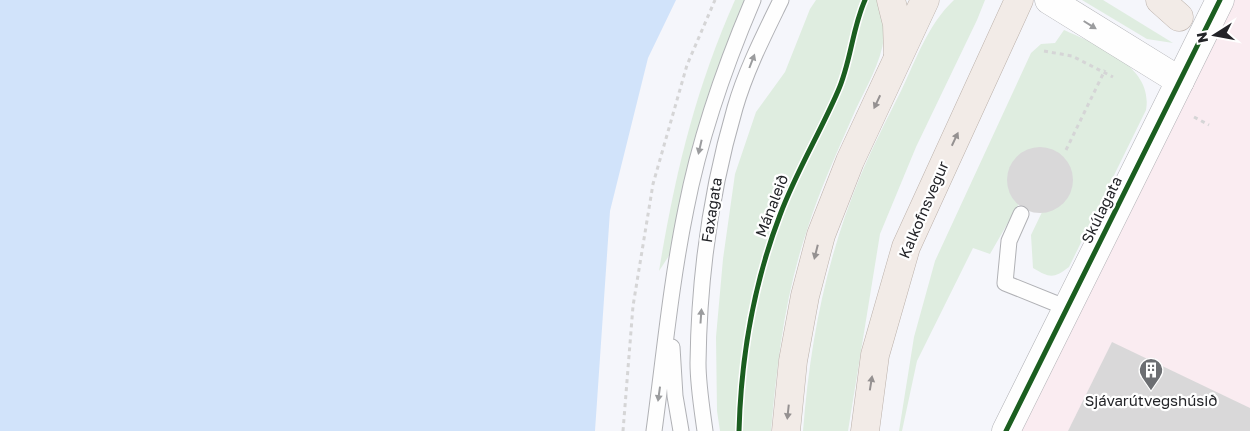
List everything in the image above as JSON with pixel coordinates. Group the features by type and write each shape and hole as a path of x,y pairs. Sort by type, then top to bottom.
{"main road":[{"path":"891,0 897,24 898,58"},
{"path":"786,431 793,361 805,296 821,235 850,161 925,0"},
{"name":"Kalkofnsvegur","path":"865,431 875,355 906,247 1019,0"}],"street":[{"path":"1049,0 1180,80"},
{"path":"1148,0 1170,8 1204,31"},
{"name":"Skúlagata","path":"1006,431 1220,0"}],"lane":[{"name":"Faxagata","path":"654,431 676,265 686,208 703,138 721,80 753,0"},
{"name":"Faxagata","path":"705,431 698,364 705,261 718,174 735,106 758,46 781,0"},
{"path":"1022,214 1009,241 1005,283 1067,308"},
{"name":"Faxagata","path":"670,316 675,396 681,431"}],"path":[{"path":"623,431 633,306 653,184 687,66 715,0"},
{"path":"1066,150 1119,43"},
{"path":"1044,51 1072,56 1120,80"}],"shaded area":[{"path":"1231,0 1250,0 1250,431 1016,431"}],"green space":[{"path":"735,0 748,0 674,248 659,271 672,200 688,133 708,67"},
{"path":"816,0 879,0 884,23 884,37 880,56 823,185 799,255 783,329 771,431 720,431 717,411 716,337 723,259 735,174 756,112 785,72 810,9"},
{"path":"954,0 985,0 916,147 880,234 848,431 803,431 810,365 821,301 848,208 870,155 923,43 937,20"},
{"path":"1082,0 1103,0 1173,43 1147,39"},
{"path":"1064,30 1107,50 1132,69 1141,81 1146,95 1146,110 1069,267 1059,274 1051,276 1033,268 1031,235 1043,210 1021,200 990,254 973,248 917,361 902,431 899,431 914,337 935,261 1031,53 1041,44 1055,43"}],"water":[{"path":"0,0 676,0 648,58 610,211 595,431 0,431"}],"building":[{"path":"1040,147 1053,149 1063,157 1071,167 1073,180 1071,193 1063,203 1053,211 1040,213 1027,211 1017,203 1009,193 1007,180 1009,167 1017,157 1027,149"},
{"name":"Sjávarútvegshúsið","path":"1112,342 1250,408 1250,431 1068,431"}],"cycle path":[{"name":"Mánaleið","path":"739,431 740,404 750,321 763,267 786,199 831,107 842,80 857,22 865,0"},
{"path":"1006,431 1220,0"}],"place":[{"name":"Sjávarútvegshúsið","path":"1151,391"}]}
